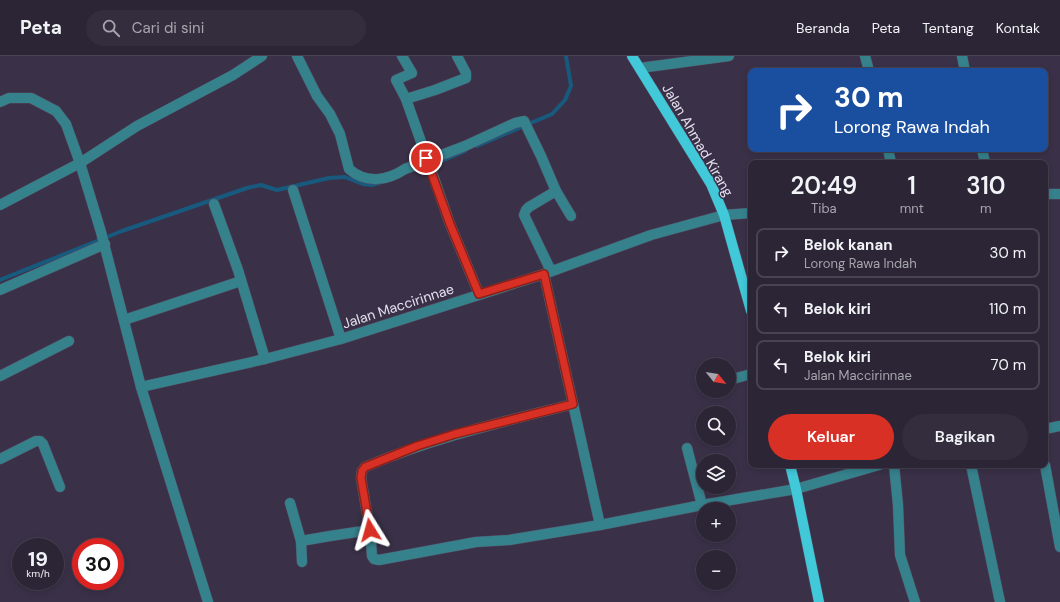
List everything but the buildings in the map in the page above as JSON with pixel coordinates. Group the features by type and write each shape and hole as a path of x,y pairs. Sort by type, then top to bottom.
{"main road":[{"name":"Jalan Ahmad Kirang","path":"632,56 711,184 724,215 748,300"},
{"path":"791,468 819,602"}],"street":[{"path":"0,204 80,163 137,126 233,75 262,56"},
{"path":"297,56 316,96 330,114 340,134 349,169 353,172 366,178 376,179 388,177 524,121 556,191 571,216"},
{"path":"402,56 412,73 396,80 406,99 450,224 479,294"},
{"path":"406,99 466,78 466,73 457,56"},
{"path":"640,68 729,56"},
{"path":"865,56 868,68"},
{"path":"962,56 964,68"},
{"path":"0,102 9,98 31,98 56,111 66,124 80,163 105,244 141,387 208,602"},
{"path":"293,190 341,339"},
{"path":"556,191 529,207 524,215 547,272 573,404 600,525"},
{"path":"1048,194 1060,194"},
{"path":"214,204 241,281 265,359"},
{"name":"Jalan Maccirinnae","path":"141,387 265,359 341,339 547,272 651,235 724,215 748,213"},
{"path":"0,290 105,244"},
{"path":"124,320 241,281"},
{"path":"0,376 69,341"},
{"path":"736,378 748,375"},
{"path":"573,404 417,446 365,467 362,471 361,478 370,530 372,556 374,559 379,560 476,542 509,540 600,525 696,505"},
{"path":"1048,428 1060,426"},
{"path":"0,458 36,441 40,441 43,444 60,487"},
{"path":"688,448 702,502"},
{"path":"714,502 796,488 868,468"},
{"path":"894,468 898,505 900,555 915,602"},
{"path":"972,468 1000,602"},
{"path":"1046,468 1060,547"},
{"path":"290,503 301,541 302,562"},
{"path":"301,541 370,530"}],"waterway":[{"path":"477,146 552,114 565,100 571,86 566,56"},
{"path":"416,170 465,151"},
{"path":"0,280 122,231 247,188 261,185 277,190 329,178 345,177 363,184 372,185 379,183"}],"route":[{"path":"370,530 361,478 362,471 365,467 417,446 468,430 573,404 544,274 479,294 450,224 426,158"}]}
